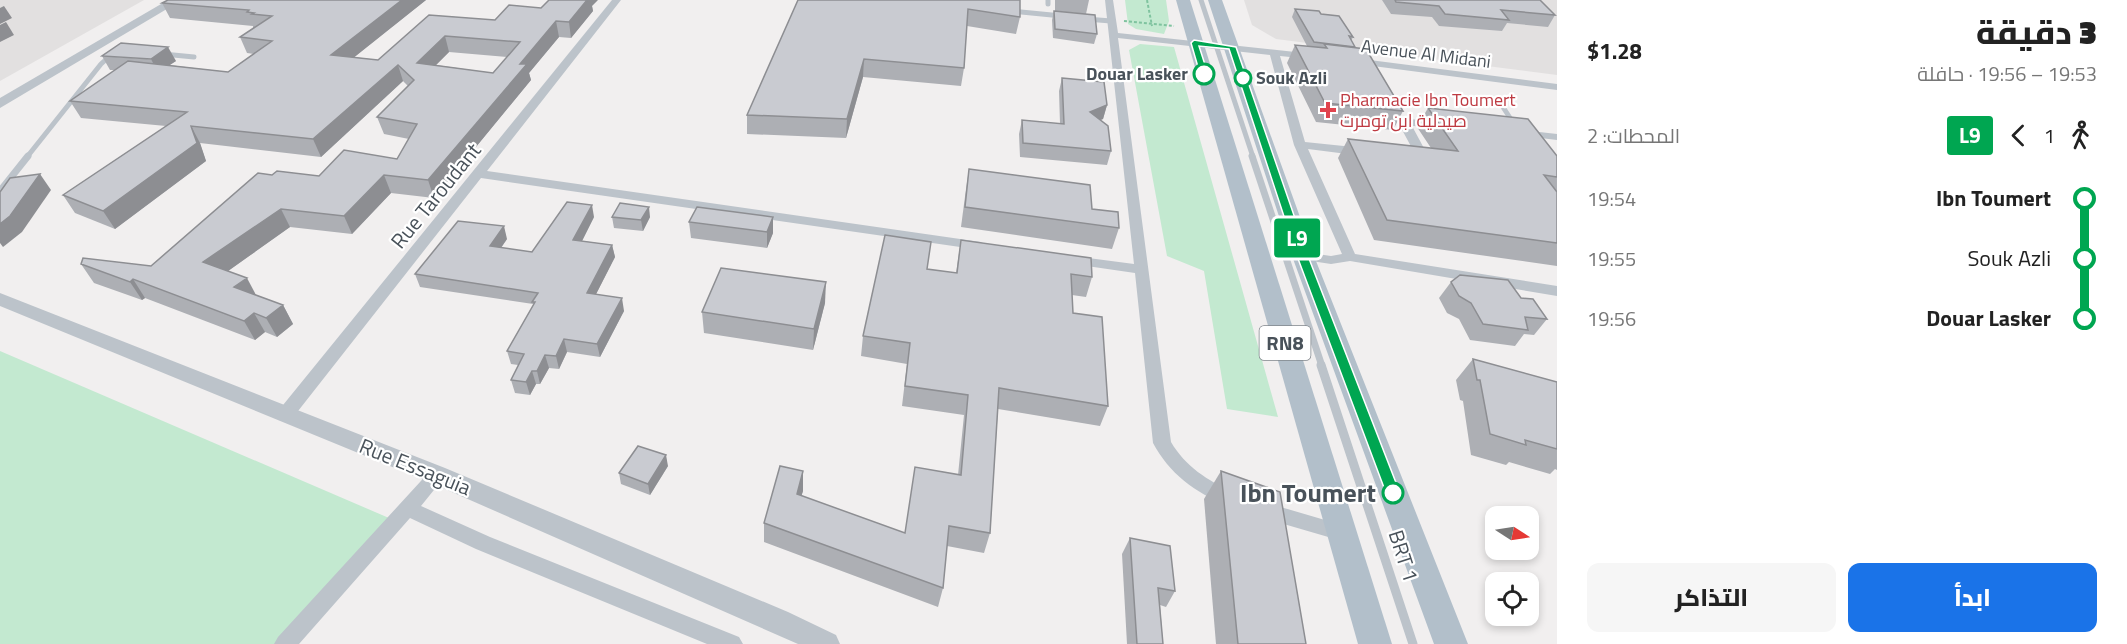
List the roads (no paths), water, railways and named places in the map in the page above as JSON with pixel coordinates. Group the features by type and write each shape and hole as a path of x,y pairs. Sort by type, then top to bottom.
{"main road":[{"name":"RN8","path":"1183,0 1214,45 1303,256 1451,644"},
{"name":"RN8","path":"1215,0 1214,45 1342,533 1375,644"}],"street":[{"path":"0,92 159,0"},
{"path":"0,104 176,0"},
{"name":"Rue Taroudant","path":"285,415 617,0"},
{"path":"1108,0 1162,443 1169,456 1182,471 1205,486 1237,501"},
{"path":"1112,25 1153,39 1323,57"},
{"path":"98,35 114,37"},
{"path":"1274,52 1300,145 1350,257"},
{"name":"Avenue Al Midani","path":"1347,60 1557,87"},
{"path":"1397,155 1420,154 1406,122 1455,126"},
{"path":"1514,132 1557,137"},
{"path":"1300,145 1378,153"},
{"path":"479,174 1000,249"},
{"path":"1303,256 1331,260 1350,257 1557,291"},
{"path":"1059,258 1142,270"},
{"name":"Rue Essaguia","path":"0,299 437,475 769,616 826,644"},
{"path":"285,644 409,509 437,475"},
{"path":"1257,508 1342,533"},
{"name":"Rue Essaguia","path":"409,509 483,543 732,644"}],"lane":[{"name":"BRT 1","path":"1201,0 1413,644"},
{"path":"1005,11 1064,16"},
{"path":"1076,18 1112,25"},
{"path":"0,191 101,64 108,56 118,53"},
{"path":"161,54 194,57"},
{"path":"1499,101 1514,132"}],"place":[{"name":"Douar Lasker","path":"1204,74"},
{"name":"Souk Azli","path":"1243,78"},
{"name":"Pharmacie Ibn Toumert صيدلية ابن تومرت","path":"1328,110"},
{"name":"Ibn Toumert","path":"1393,493"}]}
